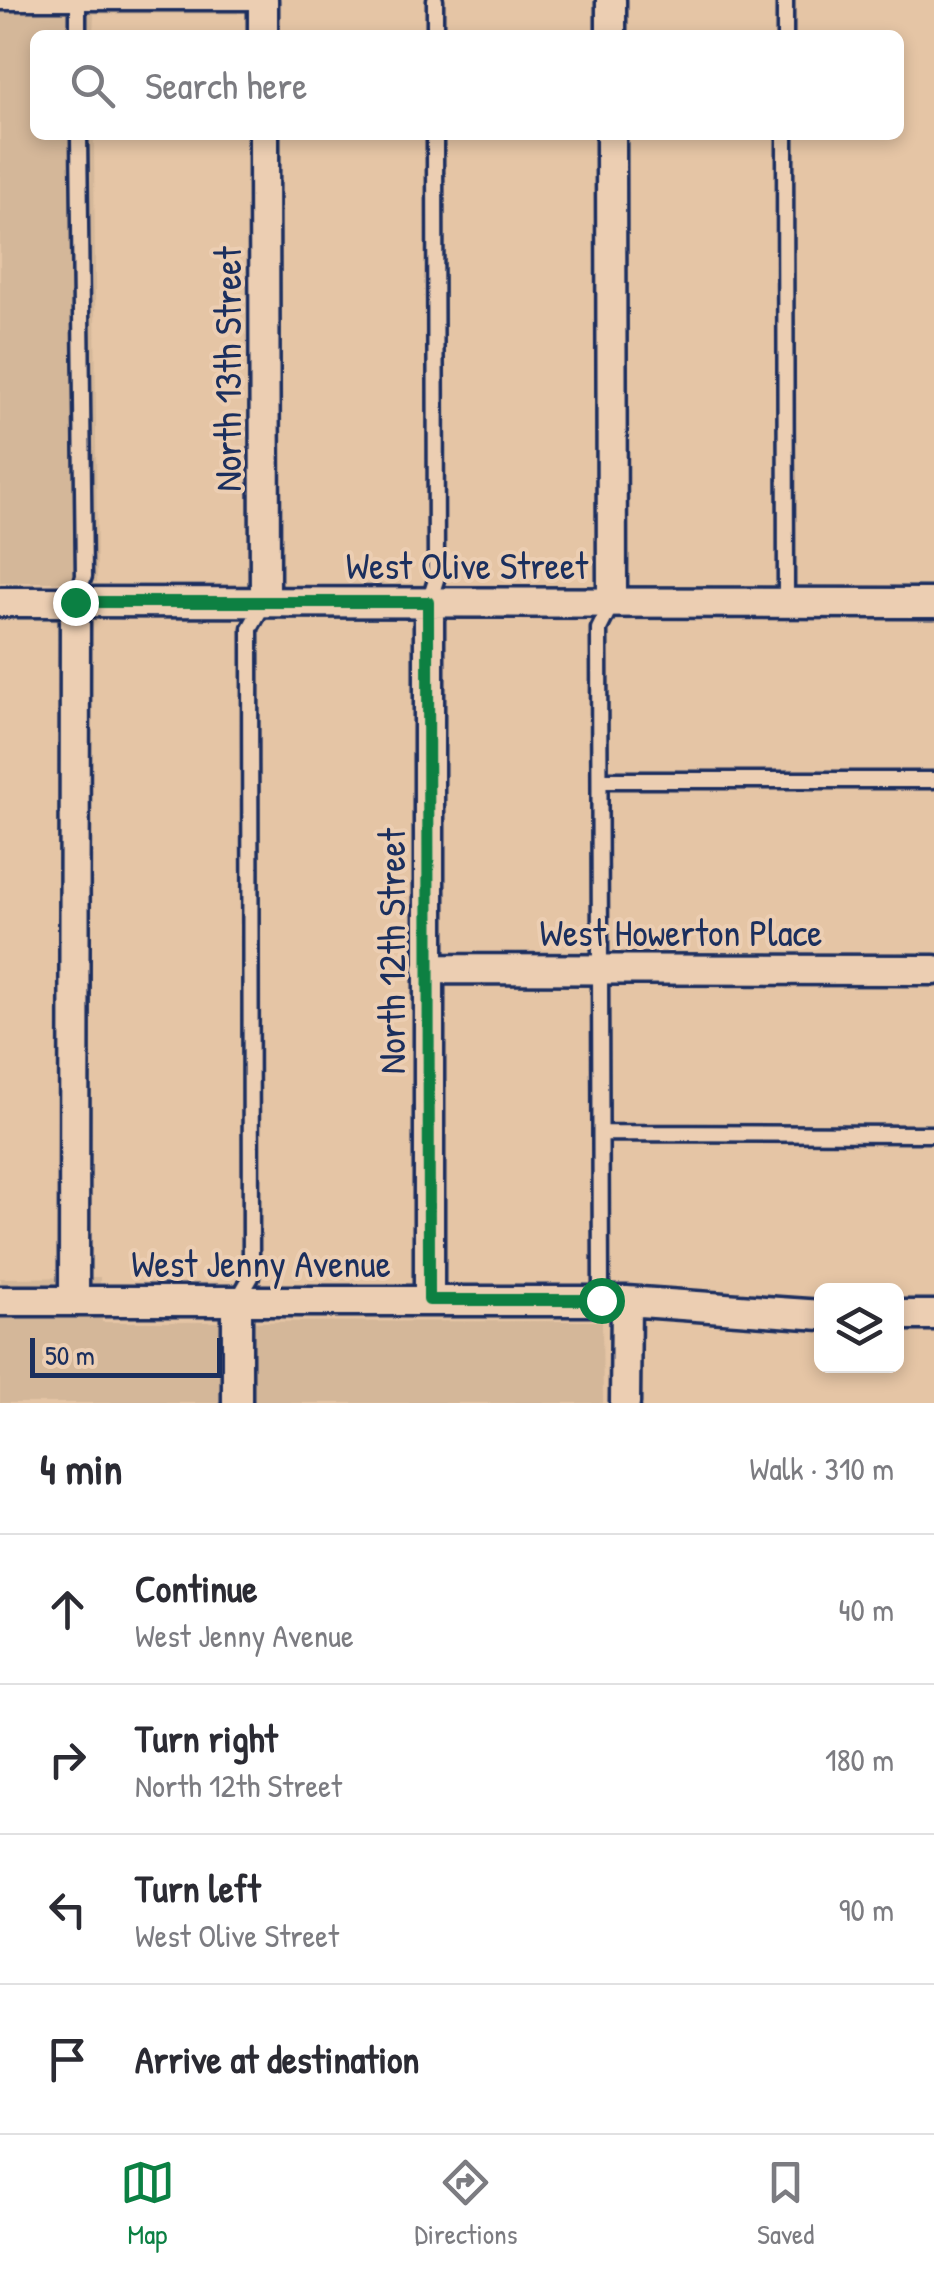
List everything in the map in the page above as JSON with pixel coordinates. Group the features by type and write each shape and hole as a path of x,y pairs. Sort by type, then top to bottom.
{"street":[{"path":"611,0 611,30"},
{"path":"263,1 263,30"},
{"name":"North 13th Street","path":"264,140 265,602"},
{"path":"612,140 612,602"},
{"name":"West Olive Street","path":"0,602 934,603"},
{"path":"74,1301 75,602"},
{"name":"North 12th Street","path":"428,602 429,1300"},
{"name":"West Howerton Place","path":"428,968 934,970"},
{"name":"West Jenny Avenue","path":"0,1300 613,1300 814,1314"},
{"path":"613,1300 626,1403"},
{"path":"237,1301 237,1403"},
{"path":"904,1315 934,1315"}],"lane":[{"path":"435,0 435,30"},
{"path":"785,0 785,30"},
{"path":"0,2 263,1"},
{"path":"78,2 78,30"},
{"path":"75,602 84,576 79,140"},
{"path":"428,602 436,580 435,140"},
{"path":"785,140 786,602"},
{"path":"237,1301 252,1277 250,628 265,602"},
{"path":"612,602 599,629 601,1134 613,1300"},
{"path":"601,780 934,780"},
{"path":"601,1134 934,1134"}],"shaded area":[{"path":"0,0 238,0 238,14 94,14 93,30 30,30 30,140 94,140 97,582 0,582"},
{"path":"100,1277 102,1322 602,1321 603,1403 0,1403 0,1278"}],"route":[{"path":"75,602 428,602 429,1300 601,1300"}]}
